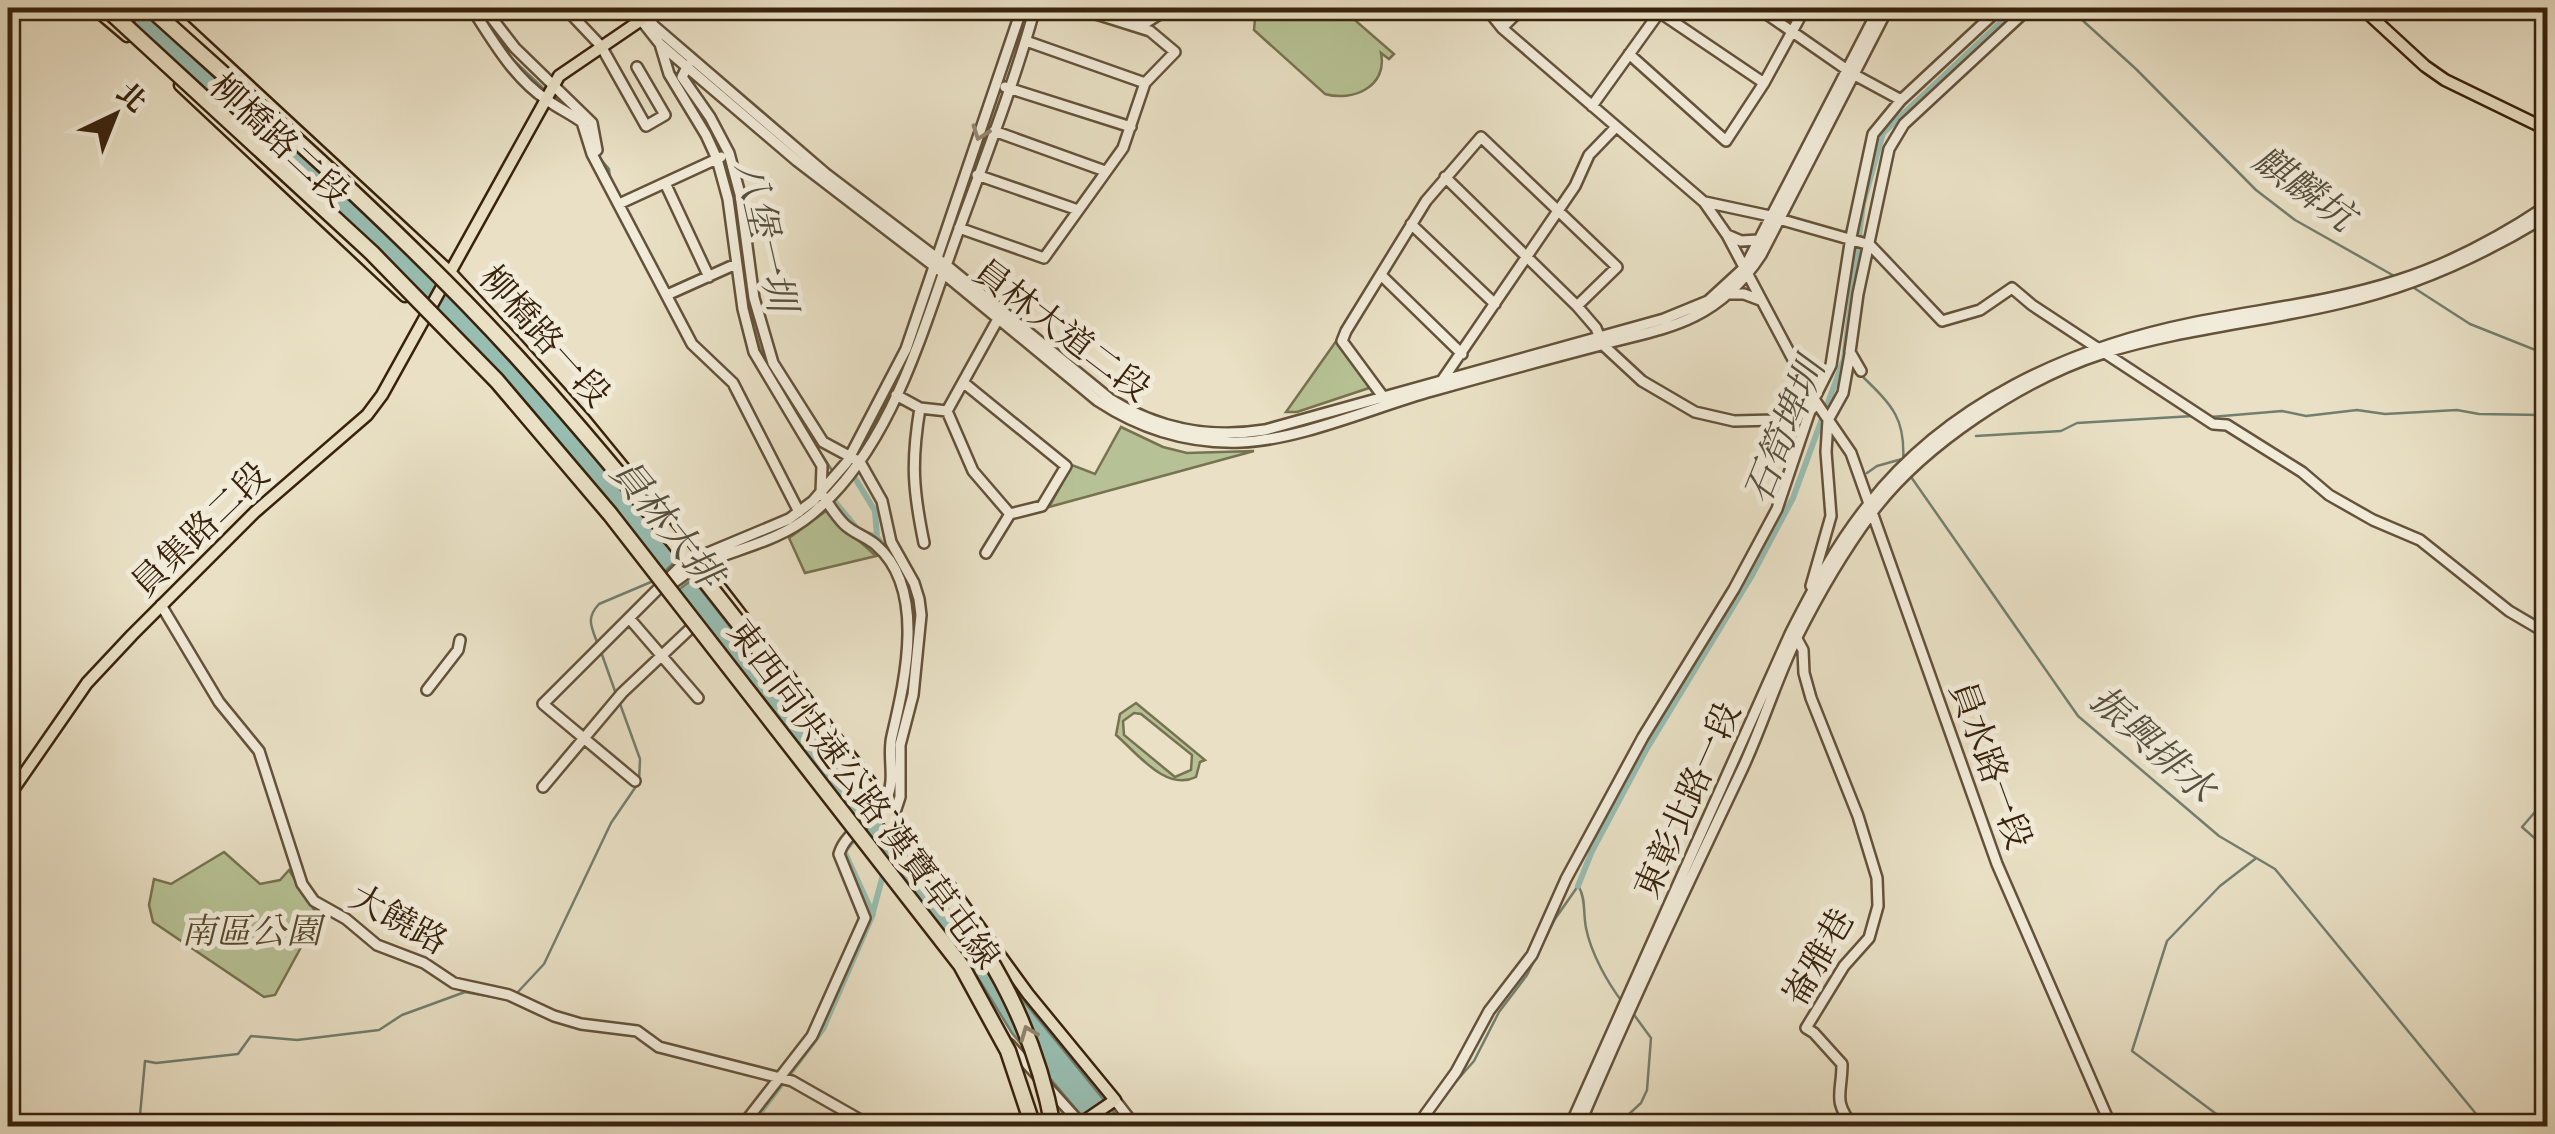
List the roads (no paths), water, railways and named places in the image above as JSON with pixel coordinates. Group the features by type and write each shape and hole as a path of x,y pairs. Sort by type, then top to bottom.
{"highway":[{"name":"東西向快速公路 漢寶草屯線","path":"106,8 384,266 497,380 572,466 961,965 1008,1052 1031,1126"},
{"name":"東西向快速公路 漢寶草屯線","path":"150,8 437,273 518,359 632,493 976,932 1029,1032 1054,1126"}],"main road":[{"name":"柳橋路二段","path":"94,8 122,26 426,316"},
{"name":"柳橋路二段","path":"164,8 450,272"},
{"path":"450,272 552,86 564,71 642,15 630,8"},
{"path":"2362,8 2445,80 2548,130"},
{"name":"柳橋路一段","path":"450,272 583,418 698,560 883,806 894,814 976,919 1028,994 1114,1100"},
{"name":"員集路二段","path":"8,798 88,683 161,605 278,492 368,414 450,272"},
{"name":"柳橋路一段","path":"426,316 568,470 665,584 956,959 1013,1076 1031,1126"},
{"path":"1080,1125 1114,1100"}],"street":[{"path":"122,26 140,8"},
{"path":"484,8 515,48 592,122 594,152"},
{"path":"565,8 601,46 646,126 665,115 637,67"},
{"path":"642,15 660,8"},
{"path":"698,560 782,534 809,517 853,462 896,395 1022,8"},
{"path":"853,462 895,375 980,176 1035,8"},
{"path":"959,228 1044,258 1123,148 1146,83 1175,52 1150,31 1077,8"},
{"path":"1096,8 1147,22 1169,8"},
{"path":"1486,8 1502,28 1704,202 1870,244 1938,320 1950,321 1980,310 2012,288 2213,424 2227,425 2302,472 2329,495 2420,540 2509,611 2548,634"},
{"path":"1502,28 1522,8"},
{"path":"1758,8 1850,71 1901,100"},
{"path":"1629,54 1726,141 1764,83 1804,8"},
{"path":"1746,271 1879,8"},
{"path":"1850,71 1888,8"},
{"path":"1417,1126 1456,1072 1489,1011 1532,955 1566,878 1777,509 1813,404 1831,365 1851,237 1873,134 1901,100 2000,8"},
{"path":"1808,599 1832,516 1826,452 1828,420 1846,380 1858,294 1884,164 1895,136 1916,112 2028,8"},
{"path":"1592,106 1661,10 1764,83"},
{"name":"員林大道二段","path":"642,15 660,44 741,109"},
{"name":"員林大道二段","path":"642,15 820,180 940,266 1110,399 1168,426 1218,435 1242,434 1600,340 1675,326 1717,304 1746,271"},
{"path":"478,18 504,58 546,100 582,122 619,204 692,344 733,384 799,512"},
{"path":"1026,41 1146,83"},
{"path":"660,44 669,74 717,158 728,199 736,264 754,352 822,466 818,486 845,526 878,546 903,586 909,608 905,668 890,742 890,790 883,806 857,828 839,854 865,918 812,1036 742,1126"},
{"path":"688,66 682,77 729,154 740,194 754,298 773,363 822,442 853,462 882,501 891,542 914,583 921,615 913,694 900,745 900,797 894,814"},
{"path":"998,84 1131,128"},
{"path":"1441,381 1575,186 1589,156 1616,127"},
{"path":"994,132 1106,171"},
{"path":"1384,398 1342,341 1411,224 1481,137 1616,267 1578,306"},
{"path":"619,204 729,154"},
{"path":"966,171 1078,210"},
{"path":"1445,177 1578,306 1596,328 1600,340 1642,381 1695,412 1734,421 1774,420 1813,404"},
{"path":"665,183 709,276"},
{"name":"員水路一段","path":"1704,202 1727,235 1813,404 1850,453 1997,864 2111,1126"},
{"path":"2404,282 2463,254 2548,205"},
{"path":"1870,508 1907,470 1978,418 2100,351 2340,304 2467,261 2548,215"},
{"path":"1746,271 1758,240 1775,218"},
{"path":"1411,224 1495,304"},
{"path":"1727,235 1758,240"},
{"path":"668,295 736,264"},
{"name":"員林大道二段","path":"940,266 998,319 1120,416 1165,434 1216,442 1276,438 1600,340 1685,312 1746,271"},
{"path":"1382,276 1462,354"},
{"path":"1729,294 1761,300"},
{"path":"947,410 998,319"},
{"path":"1850,352 1861,371"},
{"path":"964,383 1066,466 1042,506 1010,514 986,554"},
{"path":"896,395 920,408 947,410"},
{"path":"920,408 912,484 924,543"},
{"path":"947,410 973,471 1010,514"},
{"path":"634,782 543,704 686,566 764,531 826,495"},
{"name":"東彰北路一段","path":"1570,1126 1808,599 1836,548 1870,508"},
{"name":"東彰北路一段","path":"1579,1126 1760,731 1793,636 1870,508"},
{"name":"大饒路","path":"161,605 218,702 259,751 302,884 327,911 346,919 377,945 424,963 454,983 510,996 581,1024 637,1030 660,1047 779,1077 871,1126"},
{"path":"629,618 698,698"},
{"path":"543,787 622,693 694,626"},
{"name":"崙雅巷","path":"1793,636 1803,650 1811,698 1878,878 1878,906 1869,938 1844,966 1806,1028 1842,1064 1840,1110 1853,1126"},
{"path":"427,690 458,650 460,640"},
{"path":"956,959 976,919"},
{"path":"987,1020 1080,1125"},
{"path":"1114,1100 1135,1126"}],"water":[{"path":"112,8 146,8 428,269 559,412 678,559 662,574 573,460 426,297"},
{"path":"693,579 958,920 1125,1126 1090,1126 1012,1033 980,981 911,887 677,591"}],"waterway":[{"path":"477,8 495,36"},
{"path":"943,256 1027,8"},
{"name":"石筍埤圳","path":"1578,886 1592,851 1646,750 1751,577 1793,498 1844,359 1863,204 1883,133 2016,8"},
{"name":"麒麟坑","path":"2069,8 2136,69 2256,190 2295,220 2396,277"},
{"name":"八堡一圳","path":"668,54 675,75"},
{"path":"508,55 546,91"},
{"name":"八堡一圳","path":"681,86 706,120 717,148"},
{"path":"553,95 571,108"},
{"path":"598,156 609,169 610,179"},
{"name":"八堡一圳","path":"723,165 731,190 753,321 770,371"},
{"path":"913,341 937,273"},
{"name":"麒麟坑","path":"2411,286 2470,324 2548,355"},
{"path":"856,458 909,353"},
{"name":"振興排水","path":"1862,376 1882,396 1900,424 1903,463"},
{"path":"2211,417 2282,411 2306,416 2357,410 2385,414 2457,410 2548,415"},
{"name":"八堡一圳","path":"797,416 833,472"},
{"path":"1976,436 2061,431 2077,423 2193,416"},
{"path":"1867,473 1902,459"},
{"name":"振興排水","path":"1909,474 2078,716 2219,836 2275,869 2486,1126"},
{"name":"八堡一圳","path":"855,478 875,511 877,537 890,556"},
{"name":"八堡一圳","path":"835,502 859,531 877,537"},
{"name":"八堡一圳","path":"903,581 909,593 912,631"},
{"path":"597,642 591,618 599,604 651,582"},
{"path":"600,649 616,694"},
{"name":"八堡一圳","path":"896,745 907,702 909,669"},
{"path":"516,994 544,964 611,823 639,782 640,759 619,701"},
{"name":"麒麟坑","path":"2548,797 2522,827 2548,850"},
{"name":"八堡一圳","path":"750,1126 823,1029 873,914 844,851 855,838"},
{"path":"2210,1126 2219,1116 2132,1051 2167,941 2220,886 2255,859"},
{"path":"873,912 884,871"},
{"path":"1424,1126 1444,1095 1474,1061 1499,1012 1527,975 1555,919 1578,886"},
{"path":"1579,887 1592,947 1623,1003"},
{"path":"139,1126 145,1061 238,1054 251,1036 297,1040 379,1030 402,1015 465,992 510,1000"},
{"path":"1616,1126 1641,1103 1647,1090 1651,1038 1632,1012"}],"water label":[{"name":"員林大排","path":"667,523"}],"park label":[{"name":"南區公園","path":"251,931"}]}
